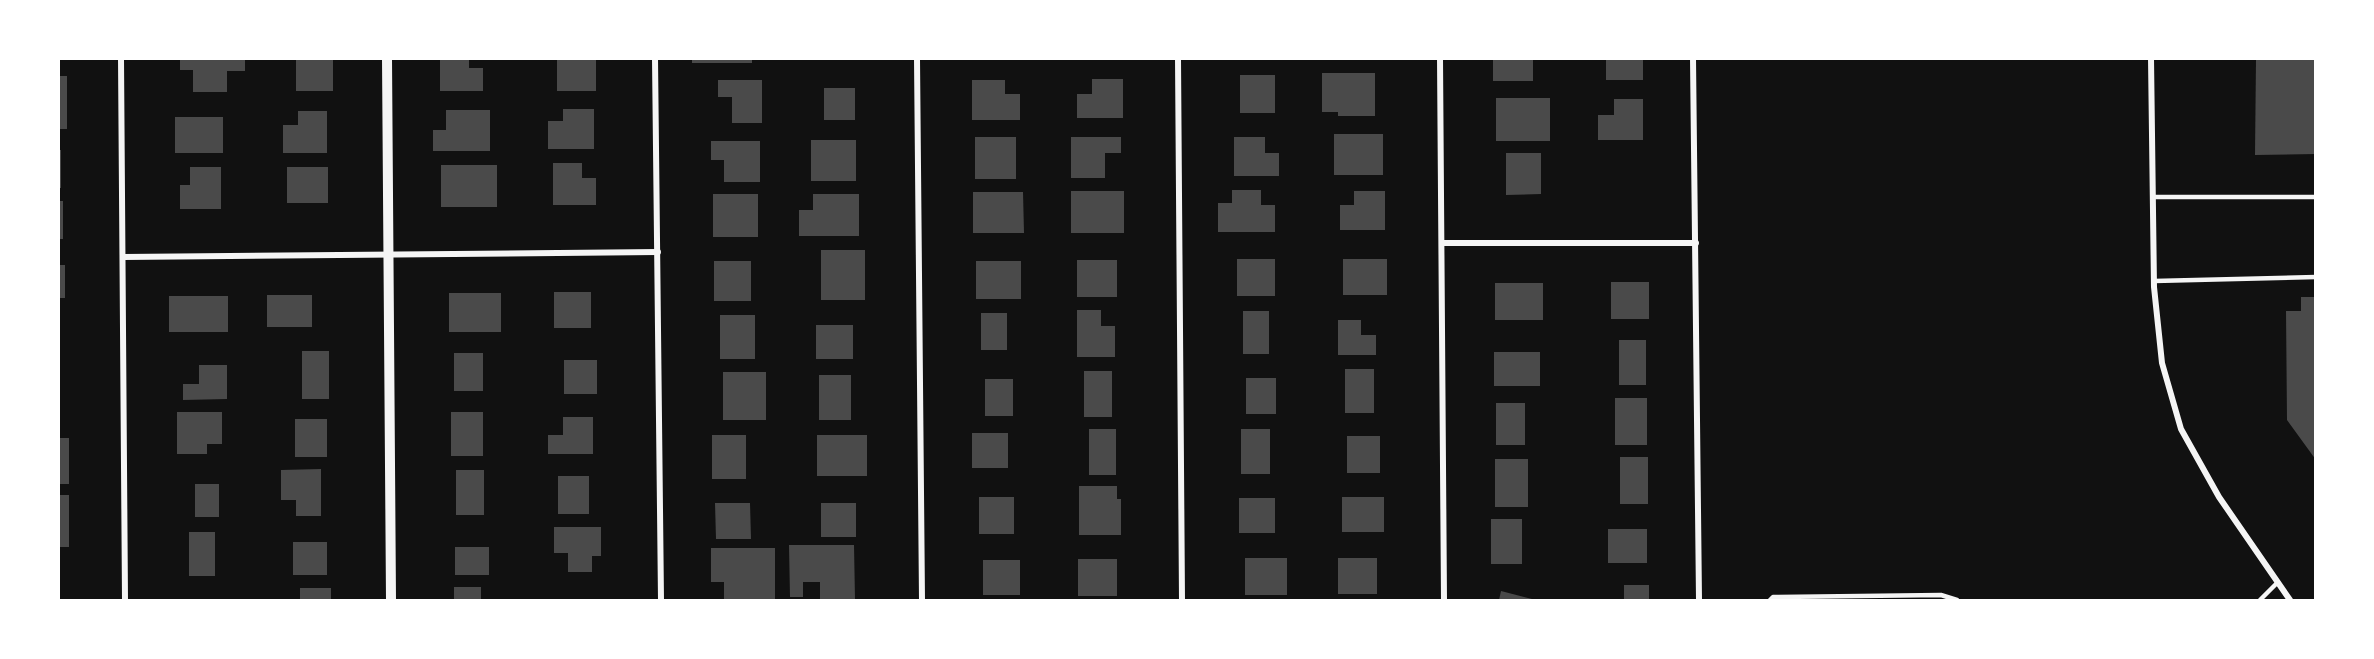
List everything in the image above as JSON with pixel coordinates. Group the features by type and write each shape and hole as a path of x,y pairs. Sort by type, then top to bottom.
{"street":[{"path":"121,58 125,600"},
{"path":"387,58 391,600"},
{"path":"655,58 661,600"},
{"path":"917,58 922,600"},
{"path":"1178,58 1182,600"},
{"path":"1440,58 1444,600"},
{"path":"1693,58 1699,600"},
{"path":"2151,58 2154,280 2162,363 2181,429 2219,496 2290,600"},
{"path":"1442,243 1696,243"},
{"path":"123,257 658,252"}],"lane":[{"path":"2153,197 2316,197"},
{"path":"2154,280 2316,277"},
{"path":"2260,600 2278,582"},
{"path":"1770,600 1773,597 1941,595 1957,600"}],"building":[{"path":"180,58 245,58 245,71 227,71 227,92 193,92 193,70 180,70"},
{"path":"296,58 333,58 333,91 296,91"},
{"path":"440,58 469,58 469,68 483,68 483,91 440,91"},
{"path":"557,58 596,58 596,91 557,91"},
{"path":"692,58 752,58 752,63 692,63"},
{"path":"1493,58 1533,58 1533,81 1493,81"},
{"path":"1606,58 1643,58 1643,80 1606,80"},
{"path":"2256,58 2316,58 2316,154 2255,155"},
{"path":"1322,73 1375,73 1375,116 1338,116 1338,112 1322,112"},
{"path":"1240,75 1275,75 1275,113 1240,113"},
{"path":"58,76 67,76 67,129 58,129"},
{"path":"1092,79 1123,79 1123,118 1077,118 1077,94 1092,94"},
{"path":"718,80 762,80 762,123 732,123 732,97 718,97"},
{"path":"972,80 1005,80 1005,94 1020,94 1020,120 972,120"},
{"path":"824,88 855,88 855,120 824,120"},
{"path":"1496,98 1550,98 1550,141 1496,141"},
{"path":"1614,99 1643,99 1643,140 1598,140 1598,115 1614,115"},
{"path":"563,109 594,109 594,149 548,149 548,121 563,121"},
{"path":"446,110 490,110 490,151 433,151 433,130 446,130"},
{"path":"298,111 327,111 327,153 283,153 283,125 298,125"},
{"path":"175,117 223,117 223,153 175,153"},
{"path":"1334,134 1383,134 1383,175 1334,175"},
{"path":"975,137 1016,137 1016,179 975,179"},
{"path":"1071,137 1121,137 1121,153 1105,153 1105,178 1071,178"},
{"path":"1234,137 1265,137 1265,153 1279,153 1279,176 1234,176"},
{"path":"811,140 856,140 856,181 811,181"},
{"path":"711,141 760,141 760,182 724,182 724,160 711,160"},
{"path":"58,150 61,150 61,188 58,188"},
{"path":"1506,153 1541,153 1541,194 1506,195"},
{"path":"553,163 582,163 582,178 596,178 596,205 553,205"},
{"path":"441,165 497,165 497,207 441,207"},
{"path":"190,167 221,167 221,209 180,209 180,185 190,185"},
{"path":"287,167 328,167 328,203 287,203"},
{"path":"1232,190 1261,190 1261,205 1275,205 1275,232 1218,232 1218,203 1232,203"},
{"path":"1071,191 1124,191 1124,233 1071,233"},
{"path":"1354,191 1385,191 1385,230 1340,230 1340,205 1354,205"},
{"path":"973,192 1023,192 1024,233 973,233"},
{"path":"713,194 758,194 758,237 713,237"},
{"path":"813,194 859,194 859,236 799,236 799,210 813,210"},
{"path":"58,201 63,201 63,239 58,239"},
{"path":"821,250 865,250 865,300 821,300"},
{"path":"1237,259 1275,259 1275,296 1237,296"},
{"path":"1343,259 1387,259 1387,295 1343,295"},
{"path":"1077,260 1117,260 1117,297 1077,297"},
{"path":"714,261 751,261 751,301 714,301"},
{"path":"976,261 1021,261 1021,299 976,299"},
{"path":"58,265 65,265 65,298 58,298"},
{"path":"1611,282 1649,282 1649,319 1611,319"},
{"path":"1495,283 1543,283 1543,320 1495,320"},
{"path":"554,292 591,292 591,328 554,328"},
{"path":"449,293 501,293 501,332 449,332"},
{"path":"267,295 312,295 312,327 267,327"},
{"path":"169,296 228,296 228,332 169,332"},
{"path":"2301,297 2316,297 2316,460 2287,420 2286,311 2301,311"},
{"path":"1077,310 1101,310 1101,326 1115,326 1115,357 1077,357"},
{"path":"1243,311 1269,311 1269,354 1243,354"},
{"path":"981,313 1007,313 1007,350 981,350"},
{"path":"720,315 755,315 755,359 720,359"},
{"path":"1338,320 1361,320 1361,335 1376,335 1376,355 1338,355"},
{"path":"816,325 853,325 853,359 816,359"},
{"path":"1619,340 1646,340 1646,385 1619,385"},
{"path":"302,351 329,351 329,399 302,399"},
{"path":"1494,352 1540,352 1540,386 1494,386"},
{"path":"454,353 483,353 483,391 454,391"},
{"path":"564,360 597,360 597,394 564,394"},
{"path":"199,365 227,365 227,399 183,400 183,384 199,384"},
{"path":"1345,369 1374,369 1374,413 1345,413"},
{"path":"1084,371 1112,371 1112,417 1084,417"},
{"path":"723,372 766,372 766,420 723,420"},
{"path":"819,375 851,375 851,420 819,420"},
{"path":"1246,378 1276,378 1276,414 1246,414"},
{"path":"985,379 1013,379 1013,416 985,416"},
{"path":"1615,398 1647,398 1647,445 1615,445"},
{"path":"1496,403 1525,403 1525,445 1496,445"},
{"path":"177,412 222,412 222,444 207,444 207,454 177,454"},
{"path":"451,412 483,412 483,456 451,456"},
{"path":"563,417 593,417 593,454 548,454 548,435 563,435"},
{"path":"295,419 327,419 327,457 295,457"},
{"path":"1089,429 1116,429 1116,475 1089,475"},
{"path":"1241,429 1270,429 1270,474 1241,474"},
{"path":"972,433 1008,433 1008,468 972,468"},
{"path":"712,435 746,435 746,479 712,479"},
{"path":"817,435 867,435 867,476 817,476"},
{"path":"1347,436 1380,436 1380,473 1347,473"},
{"path":"58,438 69,438 69,484 58,484"},
{"path":"1620,457 1648,457 1648,504 1620,504"},
{"path":"1495,459 1528,459 1528,507 1495,507"},
{"path":"321,469 321,516 296,516 296,500 281,500 281,470"},
{"path":"456,470 484,470 484,515 456,515"},
{"path":"558,476 589,476 589,514 558,514"},
{"path":"195,484 219,484 219,517 195,517"},
{"path":"1079,486 1117,486 1117,499 1121,499 1121,535 1079,535"},
{"path":"58,495 69,495 69,547 58,547"},
{"path":"979,497 1014,497 1014,534 979,534"},
{"path":"1342,497 1384,497 1384,532 1342,532"},
{"path":"1239,498 1275,498 1275,533 1239,533"},
{"path":"715,503 750,503 751,539 716,539"},
{"path":"821,503 856,503 856,537 821,537"},
{"path":"1491,519 1522,519 1522,564 1491,564"},
{"path":"554,527 601,527 601,556 592,556 592,572 568,572 568,553 554,553"},
{"path":"1608,529 1647,529 1647,563 1608,563"},
{"path":"189,532 215,532 215,576 189,576"},
{"path":"293,542 327,542 327,575 293,575"},
{"path":"789,545 854,545 855,599 820,599 820,582 803,582 803,597 790,597"},
{"path":"455,547 489,547 489,575 455,575"},
{"path":"711,548 775,548 775,600 724,600 724,582 711,582"},
{"path":"1245,558 1287,558 1287,595 1245,595"},
{"path":"1338,558 1377,558 1377,594 1338,594"},
{"path":"1078,559 1117,559 1117,596 1078,596"},
{"path":"983,560 1020,560 1020,595 983,595"},
{"path":"1624,585 1649,585 1649,600 1624,600"},
{"path":"454,587 481,587 481,600 454,600"},
{"path":"300,588 331,588 331,600 300,600"},
{"path":"1501,591 1536,600 1499,600"}]}
